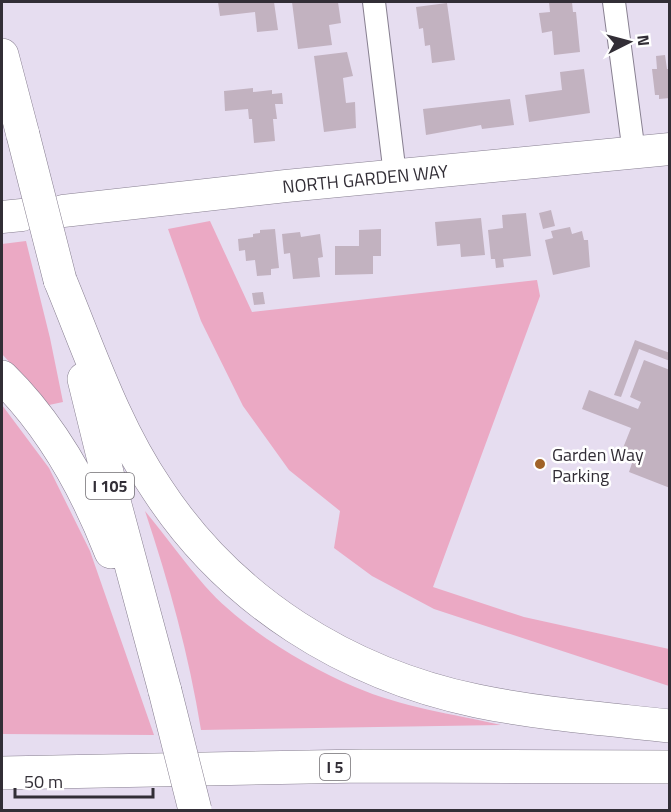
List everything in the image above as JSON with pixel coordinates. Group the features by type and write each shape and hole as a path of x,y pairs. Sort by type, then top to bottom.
{"highway":[{"name":"I 105","path":"2,55 114,501 195,810"},
{"path":"60,280 115,412 156,489 192,536 231,578 273,613 315,640 364,666 419,686 475,700 547,713 669,726"},
{"path":"2,376 29,406 71,468 108,544 165,690"},
{"name":"I 5","path":"2,773 363,766 669,767"}],"street":[{"path":"374,2 395,175"},
{"path":"614,2 634,153"},
{"name":"NORTH GARDEN WAY","path":"63,211 395,175 669,149"}],"shaded area":[{"path":"210,221 252,312 537,280 540,296 433,587 524,617 669,649 669,686 434,609 372,576 334,548 340,511 289,470 243,406 201,321 168,229"},
{"path":"26,241 63,402 49,405 2,354 2,244"},
{"path":"2,405 49,468 90,551 154,735 2,734"},
{"path":"145,511 197,577 220,601 255,630 295,657 373,694 409,705 501,725 201,730 178,619"}],"building":[{"path":"218,2 274,2 278,30 257,32 255,12 220,16"},
{"path":"292,2 338,2 341,23 329,25 332,45 298,49"},
{"path":"549,2 572,2 573,12 576,12 580,52 554,55 552,31 542,33 539,13 550,12"},
{"path":"447,3 455,60 432,63 430,45 425,46 423,28 419,29 416,7"},
{"path":"347,52 353,76 343,78 346,103 355,102 356,128 324,132 314,56"},
{"path":"665,55 667,69 670,69 670,98 659,99 659,95 655,95 652,69 657,69 656,56"},
{"path":"584,69 590,113 529,122 525,95 562,90 560,72"},
{"path":"253,88 253,92 272,90 272,94 282,93 283,104 275,104 277,119 273,119 275,141 254,143 252,119 249,119 248,109 225,111 224,91"},
{"path":"510,99 514,125 482,129 481,125 426,135 423,109"},
{"path":"551,210 555,226 543,229 539,213"},
{"path":"526,213 531,256 503,259 504,267 496,268 495,259 491,259 488,230 503,228 502,215"},
{"path":"481,218 485,255 461,257 460,244 437,246 435,222"},
{"path":"570,227 572,234 582,231 584,240 588,240 590,267 553,275 545,240 553,238 551,231"},
{"path":"275,229 279,268 271,269 271,275 257,276 255,260 246,261 245,250 239,251 238,239 253,237 253,234 260,233 260,230"},
{"path":"381,229 381,256 373,256 373,274 335,275 335,246 359,246 359,230"},
{"path":"300,232 301,237 320,234 323,257 318,258 320,277 293,279 290,253 284,254 282,234"},
{"path":"263,292 265,304 254,305 252,293"},
{"path":"635,340 670,353 670,361 639,349 621,397 614,395"},
{"path":"644,360 670,370 670,488 629,472 632,463 619,458 631,428 582,409 589,390 638,409 641,402 630,397"}],"place":[{"name":"Garden Way Parking","path":"540,464"}]}
